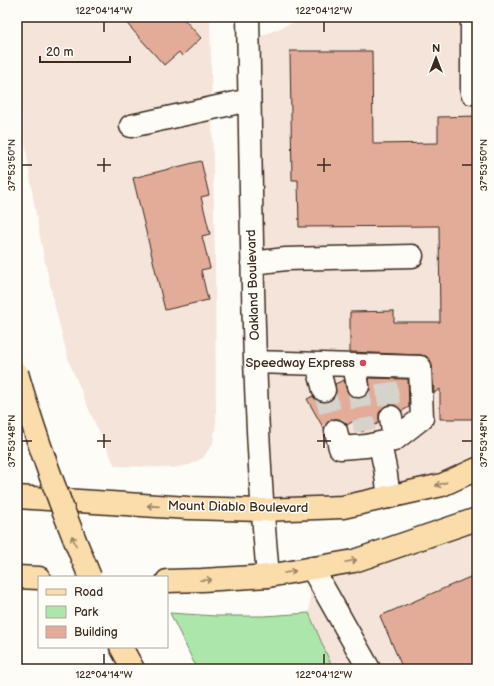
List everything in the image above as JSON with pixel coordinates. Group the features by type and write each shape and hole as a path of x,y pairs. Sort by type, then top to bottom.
{"main road":[{"path":"17,373 50,476 70,531 90,576"},
{"name":"Mount Diablo Boulevard","path":"17,497 188,508 262,510 343,507 442,485 477,469"},
{"path":"168,581 268,576 354,561 477,519"},
{"path":"17,576 38,578"},
{"path":"122,648 133,669"}],"street":[{"name":"Oakland Boulevard","path":"248,17 255,362 262,510 268,576"},
{"path":"472,17 472,93 477,93"},
{"path":"131,126 249,100"},
{"path":"252,263 286,259 412,256"},
{"path":"255,362 354,365 385,374 420,367 422,418 376,440 340,448 336,431"},
{"path":"316,364 324,390"},
{"path":"354,365 358,386"},
{"path":"376,440 391,417"},
{"path":"376,440 385,468 389,496"},
{"path":"312,568 369,669"}],"shaded area":[{"path":"17,17 210,17 215,261 216,423 213,443 203,458 189,465 173,468 115,466 69,362 43,253 33,197 22,120 17,66"},
{"path":"307,17 477,17 477,469 442,485 262,510 259,465 261,36"},
{"path":"477,519 477,669 333,669 309,613 312,568"}],"green space":[{"path":"170,613 216,616 264,616 309,613 333,669 197,669"}],"building":[{"path":"121,17 182,17 201,38 182,56 179,52 164,65"},
{"path":"290,51 372,51 373,144 438,143 438,117 477,116 477,419 440,419 440,389 434,393 432,366 430,360 426,356 350,352 350,312 394,311 394,322 440,322 439,226 299,227 298,180 292,180"},
{"path":"201,161 209,195 201,197 210,234 202,236 210,268 201,270 208,300 165,310 133,178"},
{"path":"369,378 408,379 409,407 402,411 395,405 384,407 379,413 379,423 362,432 355,420 347,425 339,419 334,419 328,422 324,429 307,399 313,396 320,402 328,402 333,399 336,394 335,384 344,380 349,394 354,398 361,398 366,396 370,390"},
{"path":"477,574 477,669 403,669 380,616"}],"tunnel":[{"path":"386,383 391,417"},
{"path":"358,386 365,431"},
{"path":"324,390 336,431"}],"place":[{"name":"Speedway Express","path":"363,363"}]}
